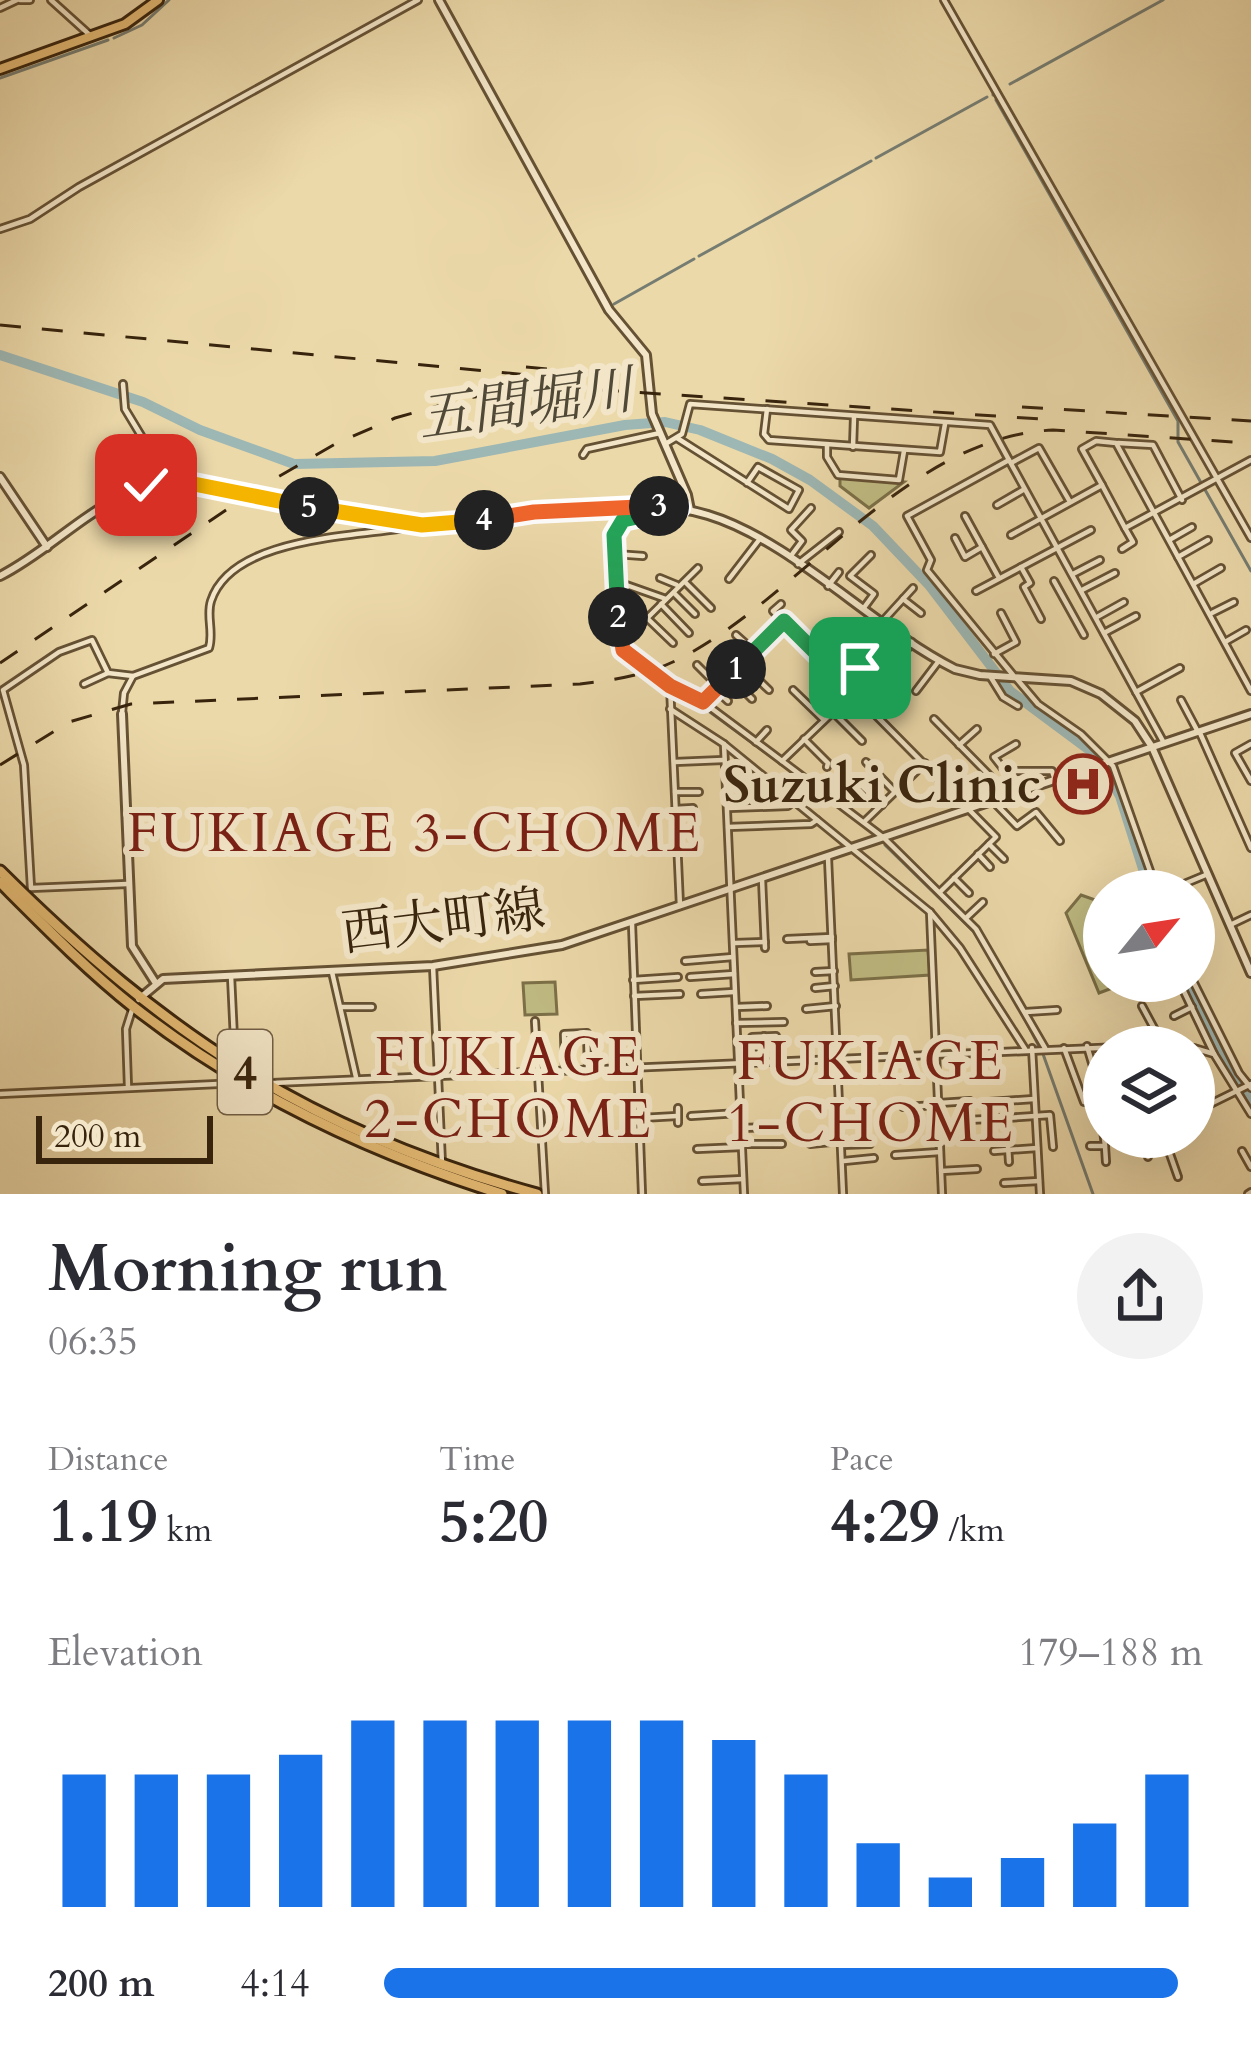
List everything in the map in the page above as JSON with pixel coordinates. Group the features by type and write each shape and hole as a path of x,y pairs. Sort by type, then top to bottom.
{"highway":[{"name":"4","path":"0,871 136,1003 232,1065 331,1120 442,1166 542,1194"},
{"name":"4","path":"0,882 136,1003 245,1083 361,1142 502,1194"}],"main road":[{"path":"0,69 92,37 158,0"}],"street":[{"path":"0,8 30,0"},
{"path":"51,0 92,37"},
{"path":"0,229 30,219 79,187 418,0"},
{"path":"440,0 609,310 646,355 652,414 690,509"},
{"path":"944,0 1251,538"},
{"path":"123,384 132,426 163,472 163,483"},
{"path":"664,444 680,436 690,404 990,425 1164,743"},
{"path":"767,409 764,434 769,440 826,445 942,452 945,423"},
{"path":"853,447 854,417"},
{"path":"583,455 587,449 659,432"},
{"path":"680,436 747,483 789,509 800,490 758,467 747,483"},
{"path":"1122,548 1133,542 1082,449 1096,441 1153,445 1181,500"},
{"path":"1117,443 1251,691"},
{"path":"826,445 838,475 899,480 904,451"},
{"path":"1070,502 1040,448 908,516 931,560 927,570 994,654 1038,704 1081,734 1109,762 1149,870"},
{"path":"1125,528 1250,463"},
{"path":"0,477 47,547"},
{"path":"0,576 109,500 163,483 194,484 422,525"},
{"path":"1011,535 1102,484"},
{"path":"997,505 1025,489"},
{"path":"84,684 108,673 133,676 209,648 211,600 248,559 318,538 592,508 690,509 737,526 939,660 968,673 1059,678 1101,694 1135,721 1152,747 1206,870"},
{"path":"679,508 623,520 614,535 620,645 670,686 703,702 864,822 965,919 1000,965 1025,1012 1037,1048 1034,1099 1040,1194"},
{"path":"789,559 802,541 790,530 811,508"},
{"path":"964,517 999,578"},
{"path":"1169,540 1192,527"},
{"path":"976,592 1091,530"},
{"path":"798,564 839,532"},
{"path":"955,538 965,557 982,548"},
{"path":"729,579 759,540"},
{"path":"1178,557 1208,540"},
{"path":"615,554 643,556"},
{"path":"863,609 874,594 850,577 871,555"},
{"path":"1072,574 1100,560"},
{"path":"1021,567 1030,583 1024,587 1041,619"},
{"path":"620,645 698,568"},
{"path":"1193,584 1222,568"},
{"path":"828,586 839,572"},
{"path":"1081,590 1114,573"},
{"path":"660,578 681,583 711,608"},
{"path":"616,581 663,602 689,633"},
{"path":"1054,581 1084,635"},
{"path":"860,658 914,588"},
{"path":"672,591 695,614"},
{"path":"903,599 921,613"},
{"path":"1096,618 1124,602"},
{"path":"1210,614 1234,602"},
{"path":"781,604 773,611 996,836 940,892"},
{"path":"1072,612 1088,604"},
{"path":"994,654 1016,642 1001,613"},
{"path":"1104,633 1136,616"},
{"path":"647,618 674,643"},
{"path":"703,702 784,621"},
{"path":"1225,642 1246,630"},
{"path":"872,670 895,631"},
{"path":"736,635 754,651"},
{"path":"108,673 92,640 59,652 3,690 3,699 24,765 31,888 129,884"},
{"path":"888,676 912,643"},
{"path":"827,664 836,656"},
{"path":"916,691 939,660"},
{"path":"742,664 769,690"},
{"path":"697,665 728,700"},
{"path":"846,683 860,668"},
{"path":"1136,692 1180,668"},
{"path":"992,675 1003,697 1018,706"},
{"path":"128,1087 126,1029 136,1003 155,982 132,946 122,714 124,693 133,676"},
{"path":"729,676 752,698"},
{"path":"828,682 844,701"},
{"path":"670,686 680,906"},
{"path":"794,690 824,720"},
{"path":"782,761 854,692"},
{"path":"1181,700 1251,848"},
{"path":"670,709 724,744 930,912 1037,1048"},
{"path":"833,712 862,741"},
{"path":"949,713 936,721 992,778 996,800 1017,826 1036,812 1060,841"},
{"path":"1109,762 1251,714"},
{"path":"959,745 976,728"},
{"path":"756,742 767,730"},
{"path":"804,739 827,766"},
{"path":"1016,743 994,757 1006,771 1052,771 1055,780"},
{"path":"724,744 744,1194"},
{"path":"1251,744 1235,753 1251,781"},
{"path":"675,762 723,760"},
{"path":"866,762 895,792"},
{"path":"864,822 926,762"},
{"name":"西大町線","path":"155,982 433,966 516,956 632,922 1109,762"},
{"path":"846,782 853,789 859,783 882,805"},
{"path":"675,792 698,792"},
{"path":"727,808 788,806 794,801"},
{"path":"675,809 693,808"},
{"path":"728,826 812,824 817,820"},
{"path":"989,844 1004,859"},
{"path":"978,854 990,867"},
{"path":"828,856 843,1194"},
{"path":"954,878 969,893"},
{"path":"732,943 765,945 762,879"},
{"path":"1215,890 1251,973"},
{"path":"965,919 983,902"},
{"path":"930,912 942,1194"},
{"path":"1230,925 1251,915"},
{"path":"632,922 642,1194"},
{"path":"787,939 832,939"},
{"path":"810,941 832,939"},
{"path":"685,962 733,957"},
{"path":"433,966 442,1166"},
{"path":"332,971 356,1077"},
{"path":"814,972 834,971"},
{"path":"690,977 734,974"},
{"path":"231,975 237,1056 232,1065"},
{"path":"633,980 678,977"},
{"path":"814,988 835,986"},
{"path":"701,994 734,992"},
{"path":"634,996 680,994"},
{"path":"1190,1002 1201,1026"},
{"path":"1204,1002 1250,1086 1215,1102"},
{"path":"735,1007 767,1006"},
{"path":"806,1009 836,1006"},
{"path":"1142,1006 1153,1026"},
{"path":"340,1007 372,1007"},
{"path":"1174,1016 1192,1007"},
{"path":"1025,1012 1057,1010"},
{"path":"536,1021 542,1194"},
{"path":"736,1023 784,1022"},
{"path":"565,1070 564,1034 587,1033 588,1069"},
{"path":"753,1061 752,1037 764,1036 776,1036 776,1060"},
{"path":"764,1036 764,1060"},
{"path":"267,1085 356,1077 1083,1046"},
{"path":"1064,1048 1083,1099"},
{"path":"1215,1056 1251,1114"},
{"path":"0,1094 245,1083"},
{"path":"990,1119 989,1102 1034,1099"},
{"path":"903,1107 970,1101"},
{"path":"691,1116 740,1112"},
{"path":"966,1132 965,1120 1050,1115 1053,1147"},
{"path":"639,1118 678,1116"},
{"path":"742,1128 777,1127"},
{"path":"1007,1129 1009,1162"},
{"path":"698,1149 782,1144"},
{"path":"810,1144 870,1144"},
{"path":"994,1151 1037,1148"},
{"path":"1242,1150 1251,1167"},
{"path":"895,1155 940,1152"},
{"path":"842,1161 874,1158"},
{"path":"1106,1158 1106,1162"},
{"path":"1171,1158 1178,1177"},
{"path":"940,1171 977,1169"},
{"path":"702,1181 743,1179"},
{"path":"1004,1184 1040,1181"}],"shaded area":[{"path":"840,476 904,482 869,508 840,486"},
{"path":"1083,896 1083,954 1066,913"},
{"path":"928,950 930,975 851,980 849,954"},
{"path":"555,982 557,1014 525,1015 523,983"}],"waterway":[{"path":"114,38 142,25 169,0"},
{"path":"1010,84 1163,0"},
{"path":"0,78 108,40"},
{"path":"876,158 987,97"},
{"path":"996,100 1178,421 1178,442 1251,571"},
{"path":"699,256 871,161"},
{"path":"614,304 694,259"},
{"name":"五間堀川","path":"0,355 143,402 200,430 294,464 435,461 625,425 665,422 700,430 772,459 873,526 929,585 1010,691 1096,755 1120,796 1143,870"},
{"path":"699,704 833,802"},
{"path":"864,826 873,833"},
{"path":"885,845 974,932 990,957"},
{"path":"1016,1002 1043,1054 1093,1194"},
{"name":"五間堀川","path":"1199,1002 1251,1101"}],"railway":[{"path":"0,325 539,376"},
{"path":"526,367 615,375"},
{"path":"0,663 257,489 337,443 395,418 466,398 535,389 602,390 1041,419"},
{"path":"1022,407 1251,421"},
{"path":"0,765 69,722 131,704 580,684 643,673 679,659 725,631 903,489 950,460 1000,439 1053,430 1248,443"}],"place":[{"name":"Suzuki Clinic","path":"1083,784"}],"district":[{"name":"FUKIAGE 3-CHOME","path":"415,832"},
{"name":"FUKIAGE 2-CHOME","path":"509,1087"},
{"name":"FUKIAGE 1-CHOME","path":"871,1091"}],"route":[{"path":"146,485 194,484 422,525 592,508 679,508 623,520 614,535 623,650 670,686 703,702 784,621 846,683 860,668"}]}
